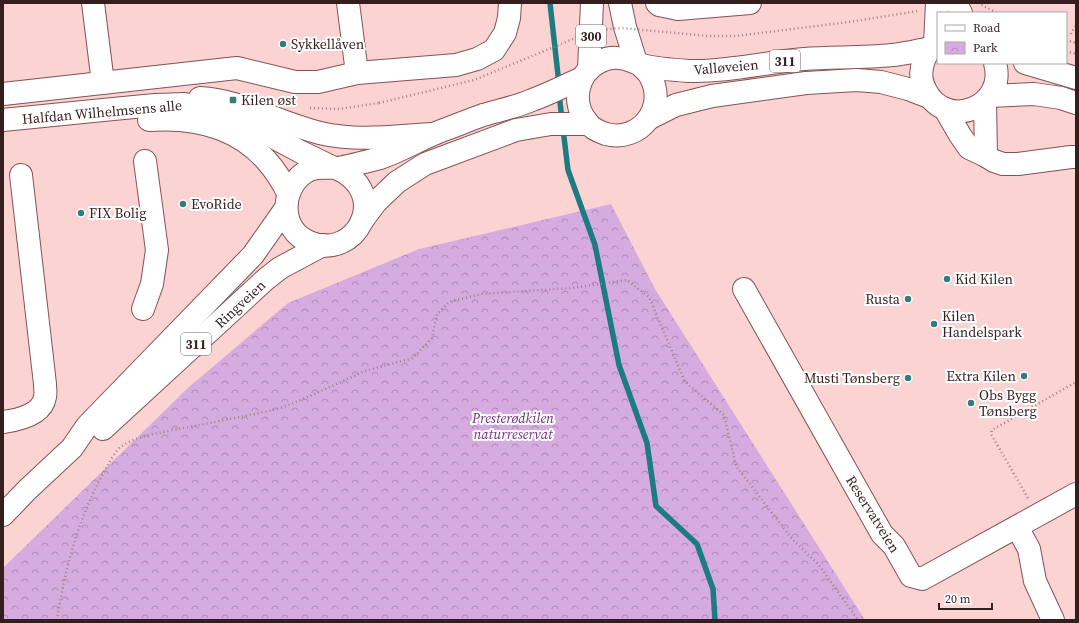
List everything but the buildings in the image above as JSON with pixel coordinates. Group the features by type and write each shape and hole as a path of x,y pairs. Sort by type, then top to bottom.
{"main road":[{"path":"93,3 103,83"},
{"path":"348,3 357,73"},
{"path":"3,94 237,68 295,82 318,82 357,73 456,65 477,59 494,50 505,33 509,18 510,3"},
{"name":"300","path":"580,77 592,3"},
{"name":"300","path":"620,3 625,27 638,64"},
{"path":"657,3 678,9 750,3"},
{"path":"956,3 960,12"},
{"path":"930,6 935,45 923,60 921,72 923,85 969,148 1003,164 1018,164 1076,157"},
{"name":"Valløveien","path":"580,77 599,61 612,58 624,58 638,64 676,70 707,72 804,59 892,55 935,45"},
{"path":"638,64 650,76 655,89 655,104 650,118"},
{"path":"986,156 987,99 996,84 997,70 995,64"},
{"path":"1028,64 1076,78"},
{"path":"580,77 577,94 582,124"},
{"name":"311","path":"434,134 483,115 532,101 580,77"},
{"name":"Valløveien","path":"582,124 614,136 628,134 640,128 650,118 676,106 712,96 806,83 857,80 881,82 908,88 955,111 966,111 976,108 987,99 1034,94 1061,98 1076,103"},
{"path":"156,105 188,97 214,99 292,125 322,133 369,138 434,134"},
{"name":"Halfdan Wilhelmsens alle","path":"3,120 156,105 185,104 211,108 235,116 300,152 334,167"},
{"name":"Halfdan Wilhelmsens alle","path":"3,134 156,119 183,120 206,124 228,131 251,146 266,159 279,176 287,201"},
{"name":"311","path":"362,222 376,202 397,182 425,164 516,130 551,124 582,124"},
{"name":"Ringveien","path":"3,515 27,490 72,448 87,426 253,256 287,201 295,181 305,172 318,167 334,167 380,158 434,134"},
{"path":"143,309 152,284 157,250 146,161"},
{"path":"334,167 347,172 361,189 365,200 365,211 362,222"},
{"path":"3,422 14,421 31,414 41,407 45,398 45,384 21,175"},
{"path":"287,201 289,222 297,234 309,242 323,246"},
{"name":"Ringveien","path":"72,448 96,435 266,279 280,268 323,246 342,242 353,234 362,222"},
{"name":"Reservatveien","path":"744,289 882,534 894,546 911,576 922,579 1076,494"},
{"path":"1017,527 1029,550 1035,581 1053,620"}],"path":[{"path":"978,3 993,12"},
{"path":"985,7 988,3"},
{"path":"379,103 474,80 590,32 610,28 708,36 736,36 849,22 930,6"},
{"path":"1071,34 1076,25"},
{"path":"57,620 64,581 86,509 102,475 120,447 126,443 167,432 269,411 305,398 365,371 413,358 432,338 437,314 449,302 481,294 572,288 627,280 649,297 685,382 724,415 736,466 792,539 819,564 858,620"},
{"path":"1038,515 991,434 992,430 1076,382"}],"green space":[{"name":"Presterødkilen naturreservat","path":"611,204 655,289 865,620 3,620 3,568 189,387 288,303 419,249"}],"waterway":[{"path":"550,3 559,84"},
{"path":"559,93 562,120"},
{"path":"563,129 568,170 595,245 619,365 647,443 656,506 697,544 713,589 715,620"}],"place":[{"name":"Sykkellåven","path":"283,44"},
{"name":"Kilen øst","path":"233,100"},
{"name":"EvoRide","path":"183,204"},
{"name":"FIX Bolig","path":"81,213"},
{"name":"Kid Kilen","path":"947,279"},
{"name":"Rusta","path":"908,299"},
{"name":"Kilen Handelspark","path":"934,324"},
{"name":"Extra Kilen","path":"1024,376"},
{"name":"Musti Tønsberg","path":"908,378"},
{"name":"Obs Bygg Tønsberg","path":"971,403"}]}
